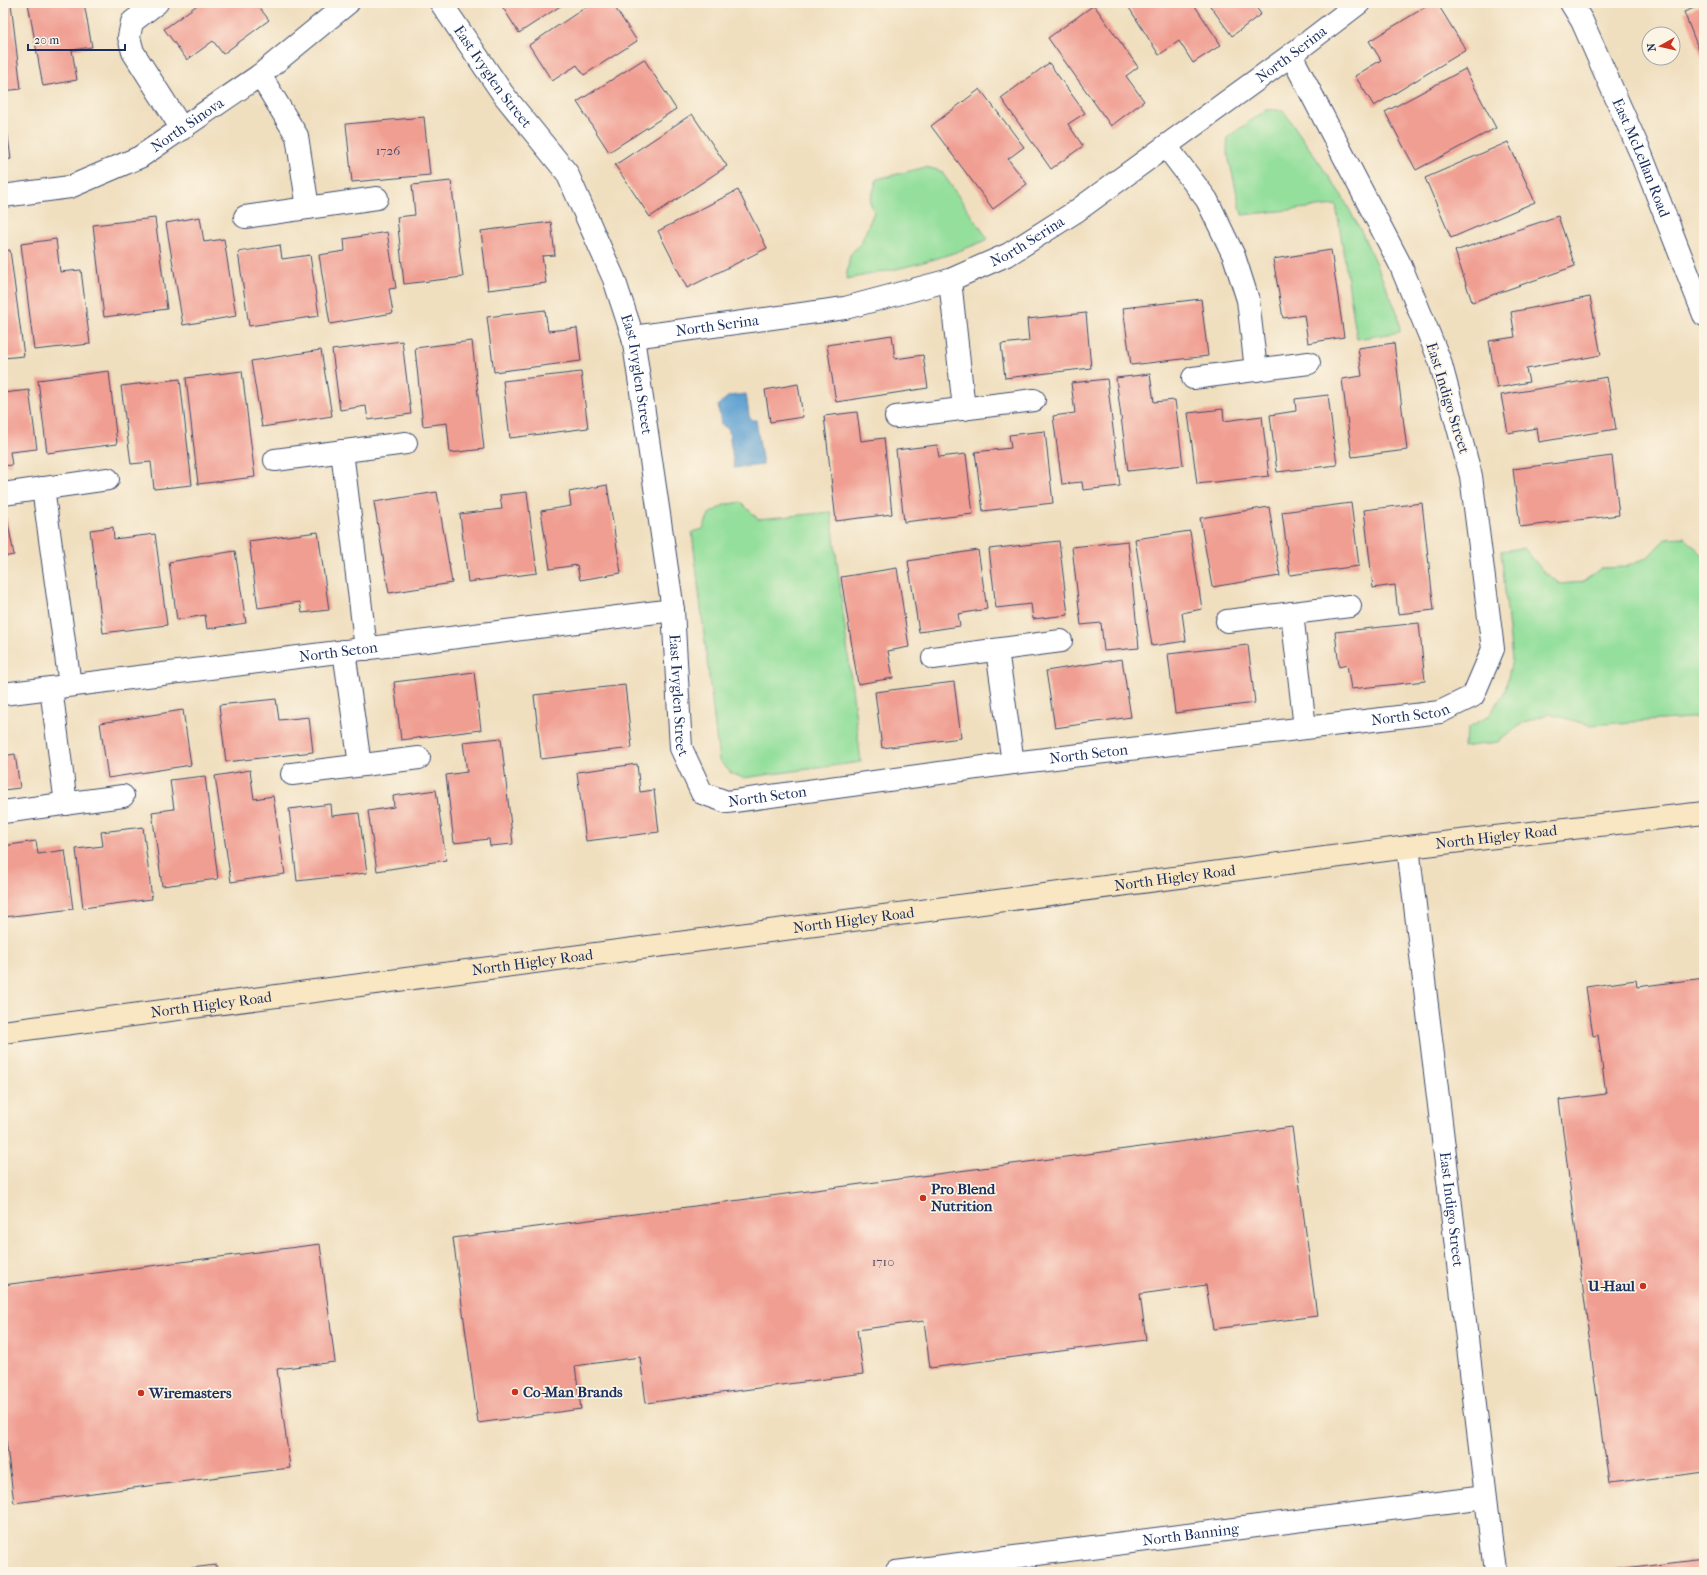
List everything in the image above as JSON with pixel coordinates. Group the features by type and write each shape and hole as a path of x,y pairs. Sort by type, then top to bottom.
{"main road":[{"name":"North Higley Road","path":"3,1032 1408,847 1704,813"}],"street":[{"path":"157,3 132,22 129,37 133,52 182,129"},
{"name":"North Sinova","path":"3,196 70,187 140,157 260,75 348,3"},
{"name":"East Ivyglen Street","path":"440,3 503,94 567,173 614,279 633,337 673,610 682,748 702,793"},
{"name":"North Serina","path":"633,337 845,308 950,280 1009,254 1075,212 1291,55 1359,3"},
{"name":"East McLellan Road","path":"1571,3 1582,21 1642,154 1704,315"},
{"name":"East Indigo Street","path":"1291,55 1400,264 1440,361 1471,476 1493,650 1473,696"},
{"path":"260,75 297,136 308,208"},
{"path":"1166,146 1207,200 1234,256 1248,300 1256,370"},
{"path":"245,217 377,198"},
{"path":"950,280 964,409"},
{"path":"1193,378 1309,363"},
{"path":"896,417 1034,400"},
{"path":"275,460 406,443"},
{"path":"342,451 366,649"},
{"path":"3,494 108,479"},
{"path":"43,488 60,686 66,804"},
{"path":"1227,621 1350,606"},
{"name":"North Seton","path":"3,694 673,610"},
{"path":"1292,613 1305,728"},
{"path":"933,658 1061,641"},
{"path":"997,650 1012,763"},
{"path":"344,651 360,765"},
{"name":"North Seton","path":"702,793 727,802 1012,763 1440,712 1473,696"},
{"path":"292,774 419,758"},
{"path":"3,812 123,796"},
{"name":"East Indigo Street","path":"1408,847 1495,1572"},
{"name":"North Banning","path":"896,1572 1485,1497"}],"green space":[{"path":"1266,110 1283,110 1342,196 1362,233 1398,314 1400,332 1357,339 1336,205 1242,215 1227,151 1228,137"},
{"path":"926,167 941,171 988,239 936,259 846,279 850,255 861,243 874,212 870,202 877,179"},
{"path":"741,502 758,519 831,512 861,762 743,778 731,773 719,761 692,532 703,529 709,514 724,505"},
{"path":"1684,537 1704,556 1703,717 1590,725 1549,714 1524,722 1498,742 1463,747 1469,727 1489,716 1505,691 1512,660 1501,551 1524,548 1543,571 1560,584 1583,582 1601,568 1626,567 1648,557 1666,538"}],"water":[{"path":"746,394 749,416 751,420 756,420 763,465 734,468 729,431 728,428 721,425 718,405 729,396"}],"building":[{"path":"3,3 11,3 21,89 3,91"},
{"path":"28,3 84,3 92,47 72,50 77,80 43,86"},
{"path":"200,3 256,3 269,20 223,54 213,41 187,60 164,29"},
{"path":"500,3 565,3 519,33"},
{"path":"592,3 612,3 637,41 584,75 577,65 552,81 529,45"},
{"path":"1126,3 1193,3 1221,45 1193,63 1179,41 1159,55"},
{"path":"1208,3 1253,3 1261,14 1232,36"},
{"path":"1432,3 1437,3 1466,50 1374,106 1355,76 1381,60 1369,41"},
{"path":"1704,4 1704,63 1684,12"},
{"path":"1094,5 1138,67 1126,76 1144,101 1111,126 1048,38"},
{"path":"644,59 676,109 609,152 577,102"},
{"path":"1049,63 1085,113 1068,124 1083,146 1051,169 1001,98"},
{"path":"1465,69 1496,128 1416,170 1385,112"},
{"path":"980,89 1024,147 1008,159 1027,184 993,209 931,126"},
{"path":"3,100 11,159 3,160"},
{"path":"692,114 727,166 650,217 615,165"},
{"path":"424,117 430,175 352,182 346,124"},
{"path":"1508,142 1535,202 1451,238 1425,178"},
{"path":"451,181 463,277 404,284 397,217 415,215 412,185"},
{"path":"738,190 767,248 687,288 658,231"},
{"path":"1558,216 1575,266 1472,302 1455,251"},
{"path":"200,217 204,242 224,239 236,316 183,325 166,223"},
{"path":"155,218 167,309 104,317 93,225"},
{"path":"551,222 555,255 542,256 546,283 488,290 481,231"},
{"path":"387,232 396,288 389,289 393,313 330,324 319,255 345,251 344,239"},
{"path":"56,239 60,272 81,270 90,344 34,350 21,244"},
{"path":"280,245 282,259 310,255 319,316 249,326 238,252"},
{"path":"10,250 24,356 3,358 3,251"},
{"path":"1331,250 1344,337 1308,343 1304,315 1283,318 1273,259"},
{"path":"1590,297 1601,355 1526,369 1529,382 1497,388 1489,341 1515,337 1511,312"},
{"path":"1201,299 1208,356 1131,365 1123,308"},
{"path":"545,310 548,331 577,328 581,361 494,372 487,317"},
{"path":"1086,313 1091,368 1005,378 1001,344 1029,341 1027,319"},
{"path":"892,335 895,359 923,355 928,388 836,402 827,345"},
{"path":"402,341 411,414 368,420 366,406 340,410 332,350"},
{"path":"472,341 484,449 450,453 447,423 423,426 415,348"},
{"path":"1394,343 1407,450 1352,457 1342,379 1362,376 1358,348"},
{"path":"321,350 332,416 262,427 251,361"},
{"path":"109,371 117,444 47,453 38,380"},
{"path":"242,371 255,477 198,484 186,378"},
{"path":"581,372 588,428 510,438 503,381"},
{"path":"1150,374 1154,402 1175,400 1183,465 1128,471 1116,378"},
{"path":"1607,377 1616,429 1539,442 1537,428 1508,433 1501,395"},
{"path":"180,379 192,485 154,489 151,462 131,464 121,386"},
{"path":"1107,379 1120,486 1083,490 1082,482 1062,484 1053,416 1075,413 1071,383"},
{"path":"798,384 803,417 770,422 765,390"},
{"path":"29,390 37,449 10,452 12,465 3,466 3,393"},
{"path":"1328,395 1337,465 1277,472 1270,415 1296,411 1295,399"},
{"path":"1223,409 1224,421 1262,416 1269,476 1197,484 1188,413"},
{"path":"857,412 861,441 884,438 892,514 836,521 824,416"},
{"path":"1045,431 1053,503 983,511 975,452 1011,448 1009,435"},
{"path":"937,445 939,457 966,454 973,514 904,522 896,450"},
{"path":"1612,456 1619,515 1520,527 1513,469"},
{"path":"607,485 621,573 580,580 577,565 550,569 541,511 571,506 569,492"},
{"path":"437,492 452,583 389,593 374,502"},
{"path":"527,492 537,573 468,582 460,514 502,509 500,495"},
{"path":"1351,503 1359,566 1290,575 1282,512"},
{"path":"1422,503 1434,610 1398,614 1395,585 1373,588 1364,510"},
{"path":"1269,507 1280,576 1212,587 1200,518"},
{"path":"7,518 14,555 3,557 3,519"},
{"path":"113,527 114,539 155,534 167,625 103,633 90,530"},
{"path":"1190,531 1202,609 1182,613 1186,641 1152,646 1135,539"},
{"path":"318,532 329,610 302,613 300,602 258,608 249,541"},
{"path":"1059,541 1068,615 1033,619 1031,604 996,608 989,549"},
{"path":"1128,541 1139,648 1104,651 1101,623 1081,625 1072,547"},
{"path":"978,550 987,609 958,614 960,626 919,632 908,561"},
{"path":"235,551 246,623 207,629 205,615 177,620 169,562"},
{"path":"897,568 909,647 888,651 893,678 858,684 841,577"},
{"path":"1419,623 1425,681 1351,689 1347,665 1339,667 1335,632"},
{"path":"1248,645 1255,703 1175,713 1168,654"},
{"path":"1122,659 1131,717 1055,728 1046,671"},
{"path":"474,672 481,730 401,740 394,682"},
{"path":"954,682 961,738 882,748 875,692"},
{"path":"625,685 632,748 541,759 534,695"},
{"path":"276,699 279,720 309,717 313,752 226,762 219,705"},
{"path":"183,710 191,765 108,778 100,723"},
{"path":"501,738 513,844 490,846 489,839 454,843 446,775 467,772 463,742"},
{"path":"15,754 20,788 3,790 3,756"},
{"path":"637,764 640,792 654,790 659,832 586,841 577,772"},
{"path":"250,770 254,799 273,796 285,874 231,882 215,776"},
{"path":"205,776 218,879 162,886 152,812 174,809 170,780"},
{"path":"436,790 446,860 377,871 368,811 394,807 393,796"},
{"path":"331,804 332,816 359,813 367,873 297,881 289,809"},
{"path":"143,827 152,899 83,908 76,849 103,846 101,832"},
{"path":"36,841 38,854 65,850 73,909 4,917 3,846"},
{"name":"U-Haul","path":"1704,978 1704,1472 1608,1484 1559,1100 1606,1094 1598,1035 1593,1036 1586,987 1636,980 1637,987"},
{"path":"1292,1127 1317,1316 1213,1329 1206,1285 1140,1294 1146,1340 930,1368 924,1321 857,1330 863,1374 646,1403 640,1357 575,1366 581,1409 478,1423 453,1238"},
{"name":"Wiremasters","path":"320,1244 335,1362 277,1369 290,1468 14,1503 3,1416 3,1285"},
{"path":"1704,1559 1704,1572 1609,1572 1609,1571"},
{"path":"216,1565 217,1572 166,1571"}],"place":[{"name":"Pro Blend Nutrition","path":"923,1198"},
{"name":"U-Haul","path":"1643,1286"},
{"name":"Co-Man Brands","path":"515,1392"},
{"name":"Wiremasters","path":"141,1393"}]}
